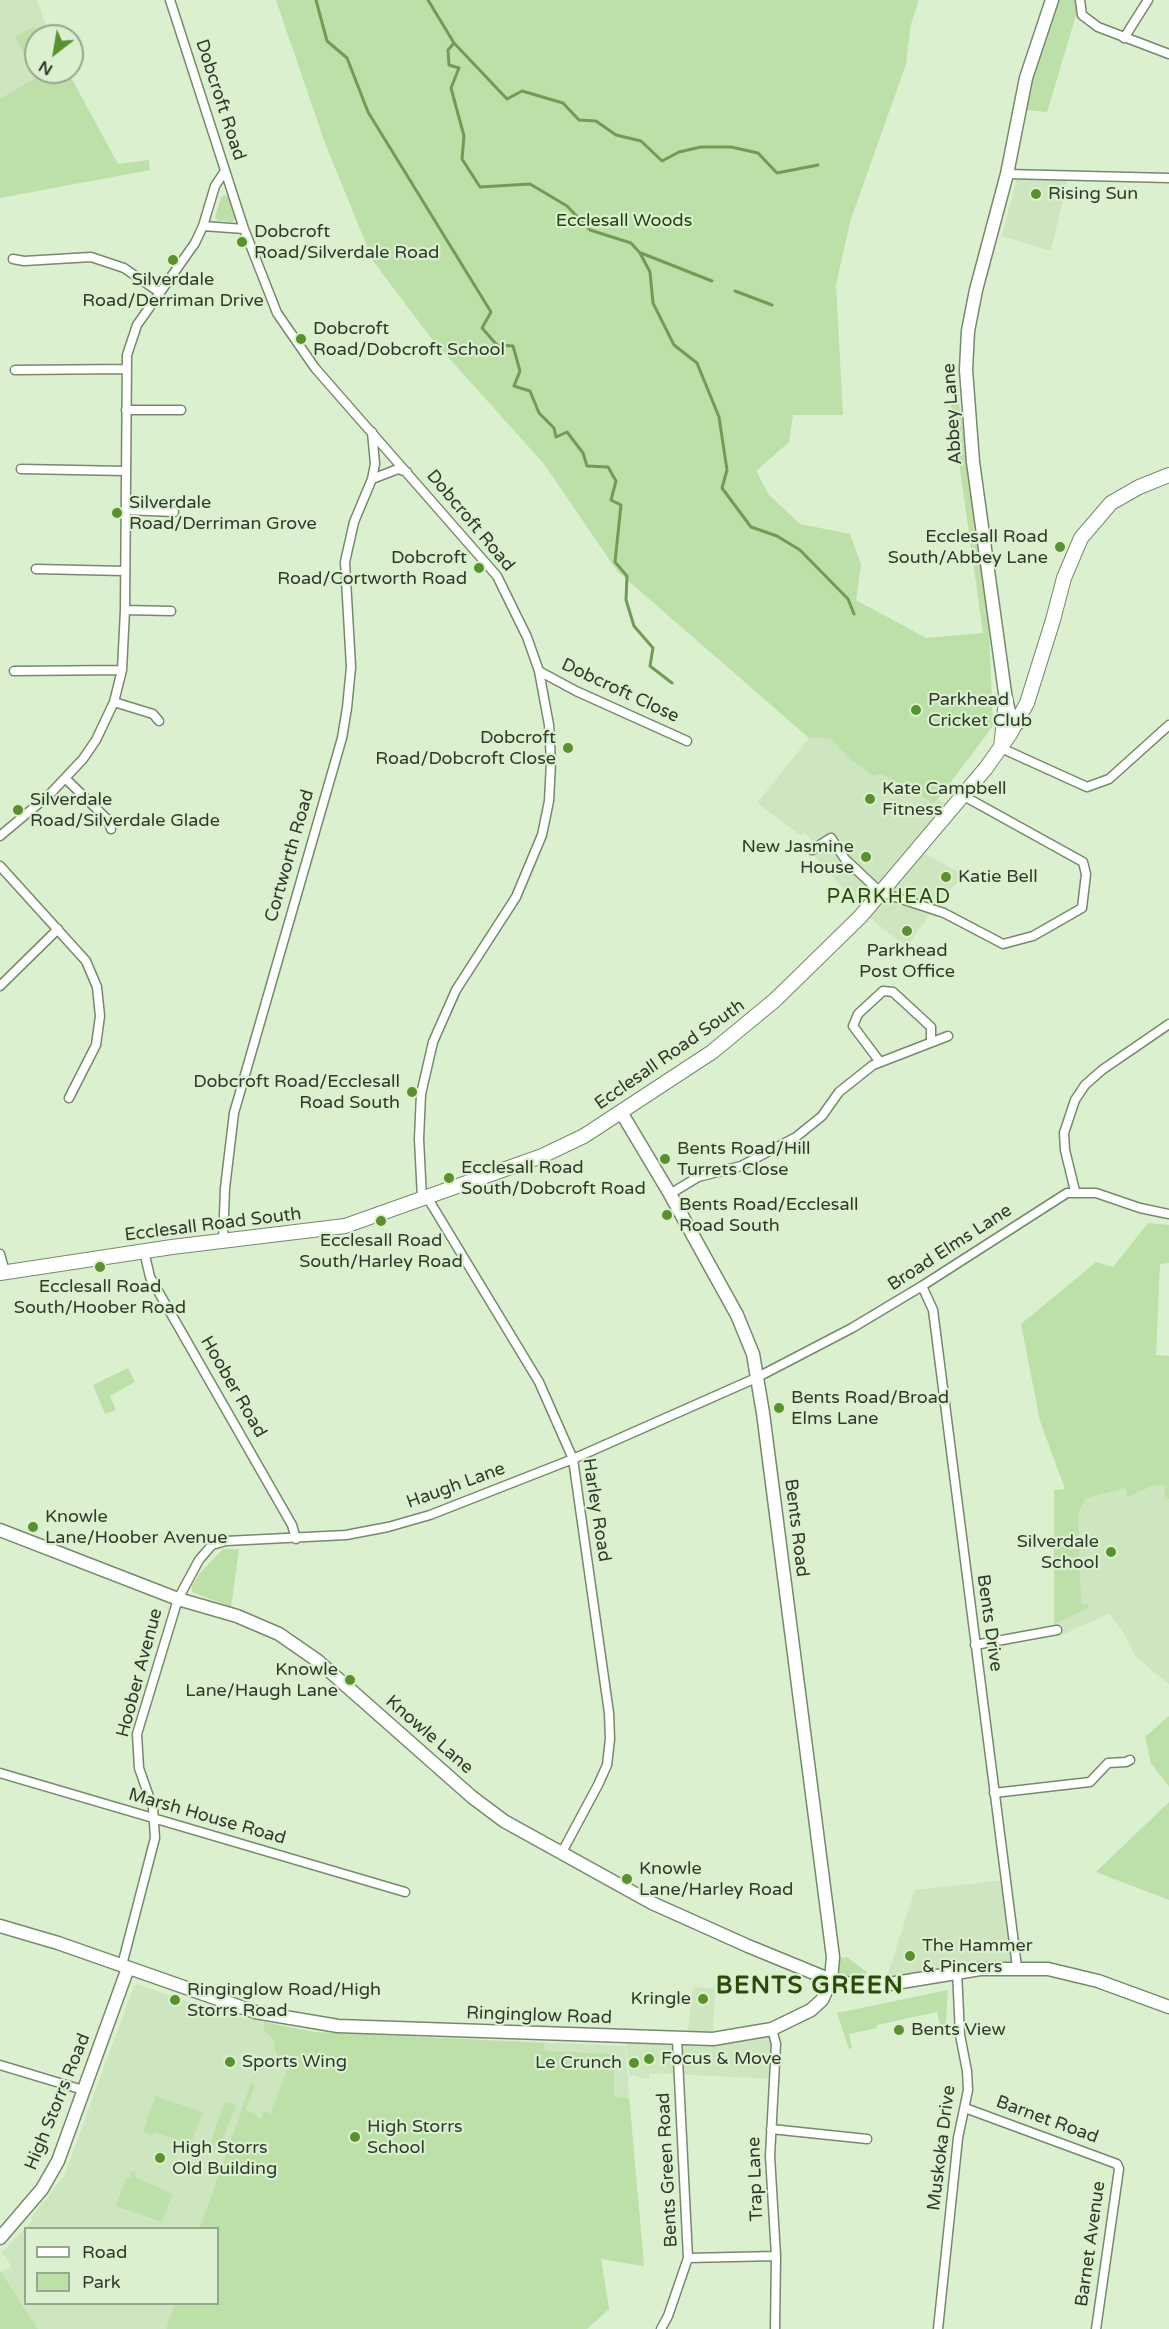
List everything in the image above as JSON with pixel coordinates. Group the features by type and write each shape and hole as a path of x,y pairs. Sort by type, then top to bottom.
{"main road":[{"name":"Ecclesall Road South","path":"2,1273 144,1251 345,1226 542,1156 584,1136 621,1112 748,1024 860,917 1001,748 1017,724 1033,687 1064,578 1081,538 1111,503 1139,487 1169,475"},
{"path":"1001,748 1006,695 1021,696 1033,687"}],"street":[{"name":"Dobcroft Road","path":"170,0 244,229 277,313 315,368 497,576 527,637 539,671 549,725 551,762 549,801 542,835 516,897 456,990 432,1042 421,1094 419,1140 424,1198"},
{"name":"Abbey Lane","path":"1017,724 1010,715 1006,695 973,462 966,370 968,331 976,290 1007,174 1026,78 1052,0"},
{"path":"1080,0 1082,15 1098,27 1169,54"},
{"path":"1124,38 1148,0"},
{"path":"0,836 66,778 96,740 114,702 122,670 126,369 130,340 159,292 195,243 203,226 215,186 225,171"},
{"path":"1007,174 1169,178"},
{"path":"203,226 244,229"},
{"path":"13,260 92,257 124,268 159,292"},
{"path":"15,370 126,369"},
{"path":"126,410 182,410"},
{"name":"Cortworth Road","path":"223,1242 225,1188 234,1113 344,728 351,667 345,562 354,522 372,479 375,450 372,431"},
{"path":"372,479 398,469 407,472"},
{"path":"21,470 126,471"},
{"path":"125,510 174,512"},
{"path":"36,569 125,571"},
{"path":"124,610 171,611"},
{"path":"15,672 122,670"},
{"name":"Dobcroft Close","path":"539,671 576,691 687,741"},
{"path":"114,702 153,714 159,721"},
{"path":"1001,748 1076,783 1095,785 1109,779 1169,725"},
{"path":"66,778 108,820 111,828"},
{"path":"812,850 831,838 845,859 880,892 944,913 1003,944 1033,936 1082,908 1086,874 1083,862 962,795"},
{"path":"0,866 86,961 100,1000 96,1045 69,1098"},
{"path":"0,986 58,929"},
{"path":"880,1062 853,1026 858,1014 883,991 893,992 931,1028 931,1041"},
{"path":"1169,1024 1102,1070 1085,1085 1075,1100 1064,1133 1065,1150 1075,1191 1096,1193 1140,1208 1169,1214"},
{"path":"670,1194 698,1177 741,1166 804,1132 822,1116 839,1092 880,1062 948,1036"},
{"name":"Bents Road","path":"621,1112 670,1194 737,1315 753,1354 764,1413 832,1945 834,1969 831,1980"},
{"name":"Broad Elms Lane","path":"756,1378 868,1319 922,1287 1058,1197 1075,1191"},
{"name":"Harley Road","path":"424,1198 539,1382 573,1459 609,1713 610,1739 606,1765 598,1785 561,1854"},
{"name":"Hoober Road","path":"144,1251 150,1277 292,1525 296,1539"},
{"path":"0,1254 2,1273"},
{"name":"Bents Drive","path":"922,1287 933,1310 1017,1967"},
{"name":"Haugh Lane","path":"178,1599 199,1560 212,1545 226,1541 296,1539 367,1531 430,1515 573,1459 756,1378"},
{"name":"Knowle Lane","path":"0,1530 178,1599 260,1624 297,1645 472,1797 504,1821 561,1854 693,1923 831,1980"},
{"name":"Hoober Avenue","path":"125,1966 155,1838 155,1819 139,1768 138,1734 178,1599"},
{"path":"975,1645 1057,1630"},
{"path":"994,1793 1090,1782 1108,1762 1130,1760"},
{"name":"Marsh House Road","path":"0,1773 405,1892"},
{"name":"Ringinglow Road","path":"0,1926 125,1966 255,2012 312,2024 677,2040 733,2038 772,2030 811,2010 822,2000 831,1980"},
{"name":"High Storrs Road","path":"0,2238 4,2224 50,2176 83,2090 125,1966"},
{"path":"831,1980 875,1986 957,1971 1017,1967 1072,1974 1169,2007"},
{"name":"Muskoka Drive","path":"938,2329 958,2138 965,2108 967,2071 960,2035 957,1971"},
{"name":"Trap Lane","path":"772,2030 776,2058 770,2185 776,2256 775,2329"},
{"name":"Bents Green Road","path":"661,2329 678,2293 688,2258 677,2040"},
{"path":"0,2065 83,2090"},
{"name":"Barnet Road","path":"965,2108 1117,2164"},
{"path":"771,2129 867,2139"},
{"name":"Barnet Avenue","path":"1096,2329 1117,2164"},
{"path":"688,2258 776,2256"}],"shaded area":[{"path":"0,0 37,0 46,24 24,24 24,84 61,84 0,184"},
{"path":"1017,176 1068,178 1051,251 1002,236"},
{"path":"809,738 830,738 881,774 932,804 938,799 951,807 916,849 964,875 935,907 907,947 871,919 843,889 814,855 820,850 805,833 800,835 757,803"},
{"name":"Silverdale School","path":"1169,1485 1169,1684 1136,1657 1123,1632 1109,1614 1057,1637 1054,1624 1054,1490"},
{"path":"1005,1880 1017,1967 887,1984 887,1976 915,1890"},
{"name":"High Storrs School","path":"138,1984 222,2014 314,2032 625,2046 644,2266 601,2259 609,2309 587,2329 38,2329 1,2272 11,2267 7,2258 1,2253 24,2229 24,2305 219,2305 219,2227 26,2227 32,2221 31,2217 64,2176 134,1986"},
{"path":"693,1987 715,1988 713,2038 772,2029 774,2079 650,2073 649,2079 629,2075 625,2038 687,2039"}],"green space":[{"name":"Ecclesall Woods","path":"276,0 919,0 911,24 906,64 850,222 836,285 843,415 793,415 789,442 756,471 769,495 800,524 850,534 861,564 856,600 926,638 983,633 951,405 959,404 987,580 993,726 932,804 881,774 873,776 851,760 830,738 809,738 617,571 544,464 431,338 373,261 325,143"},
{"path":"1058,0 1078,0 1077,12 1047,112 1025,110 1036,59"},
{"path":"24,32 24,53 15,37"},
{"path":"26,84 75,84 118,164 149,160 150,170 0,198 0,99"},
{"path":"228,196 235,212 235,219 232,222 218,221 215,217 221,197"},
{"path":"1148,1223 1169,1225 1169,1263 1160,1264 1156,1355 1169,1356 1169,1499 1165,1499 1164,1485 1152,1486 1127,1497 1126,1488 1086,1498 1078,1513 1081,1604 1088,1604 1088,1608 1054,1624 1054,1490 1065,1489 1040,1421 1021,1324 1096,1262 1113,1267"},
{"path":"128,1368 135,1382 110,1396 116,1410 105,1414 93,1385"},
{"path":"223,1549 239,1549 231,1607 192,1592 192,1586 200,1573"},
{"path":"1169,1716 1169,1787 1151,1763 1145,1737"},
{"path":"1169,1802 1169,1900 1096,1872"},
{"path":"847,1957 867,1972 862,1981 847,1979 839,1973 836,1959"},
{"path":"948,1990 945,2032 941,2028 937,2012 877,2025 877,2028 849,2034 852,2048 849,2049 837,2013"},
{"name":"High Storrs School","path":"264,2022 314,2032 544,2043 545,2051 614,2054 614,2097 629,2098 644,2266 601,2259 609,2309 587,2329 166,2329 175,2305 219,2305 219,2227 200,2227 251,2083 255,2085 246,2109 261,2119 264,2111 271,2114 287,2069 286,2057 277,2057 273,2039 264,2030"},
{"path":"155,2096 203,2112 191,2144 154,2132 152,2136 143,2132"},
{"path":"225,2102 236,2105 224,2137 208,2149"},
{"path":"129,2170 136,2173 135,2177 173,2194 162,2222 116,2206 126,2178 132,2178"},
{"path":"0,2270 1,2272 38,2329 0,2329"}],"waterway":[{"path":"316,0 327,41 347,58 368,112 491,312 482,328 497,345 513,346 520,371 514,386 530,391 539,413 554,428 556,437 567,432 583,453 587,466 608,467 616,481 611,500 621,505 615,562 627,576 626,600 634,626 653,648 650,666 672,683"},
{"path":"428,0 454,43 448,50 449,65 459,68 451,88 464,136 462,159 480,187 530,184 567,206 590,230 631,243 640,253 650,272 653,303 674,345 697,363 719,417 727,470 722,488 751,527 777,536 800,550 848,599 854,614"},
{"path":"454,43 507,99 522,91 563,103 579,120 596,121 616,135 641,141 662,161 679,152 701,147 731,147 758,153 777,173 818,165"},
{"path":"641,253 712,281"},
{"path":"735,291 772,305"}],"place":[{"name":"Rising Sun","path":"1036,194"},
{"name":"Dobcroft Road/Silverdale Road","path":"242,242"},
{"name":"Silverdale Road/Derriman Drive","path":"173,260"},
{"name":"Dobcroft Road/Dobcroft School","path":"301,339"},
{"name":"Silverdale Road/Derriman Grove","path":"117,513"},
{"name":"Ecclesall Road South/Abbey Lane","path":"1060,547"},
{"name":"Dobcroft Road/Cortworth Road","path":"479,568"},
{"name":"Parkhead Cricket Club","path":"916,710"},
{"name":"Dobcroft Road/Dobcroft Close","path":"568,748"},
{"name":"Kate Campbell Fitness","path":"870,799"},
{"name":"Silverdale Road/Silverdale Glade","path":"18,810"},
{"name":"New Jasmine House","path":"866,857"},
{"name":"Katie Bell","path":"946,877"},
{"name":"Parkhead Post Office","path":"907,931"},
{"name":"Dobcroft Road/Ecclesall Road South","path":"412,1092"},
{"name":"Bents Road/Hill Turrets Close","path":"665,1159"},
{"name":"Ecclesall Road South/Dobcroft Road","path":"449,1178"},
{"name":"Bents Road/Ecclesall Road South","path":"667,1215"},
{"name":"Ecclesall Road South/Harley Road","path":"381,1221"},
{"name":"Ecclesall Road South/Hoober Road","path":"100,1267"},
{"name":"Bents Road/Broad Elms Lane","path":"779,1408"},
{"name":"Knowle Lane/Hoober Avenue","path":"33,1527"},
{"name":"Silverdale School","path":"1111,1552"},
{"name":"Knowle Lane/Haugh Lane","path":"350,1680"},
{"name":"Knowle Lane/Harley Road","path":"627,1879"},
{"name":"The Hammer & Pincers","path":"910,1956"},
{"name":"Kringle","path":"703,1999"},
{"name":"Ringinglow Road/High Storrs Road","path":"175,2000"},
{"name":"Bents View","path":"899,2030"},
{"name":"Focus & Move","path":"649,2059"},
{"name":"Sports Wing","path":"230,2062"},
{"name":"Le Crunch","path":"634,2063"},
{"name":"High Storrs School","path":"355,2137"},
{"name":"High Storrs Old Building","path":"160,2158"}],"district":[{"name":"PARKHEAD","path":"889,898"},
{"name":"BENTS GREEN","path":"810,1987"}]}
